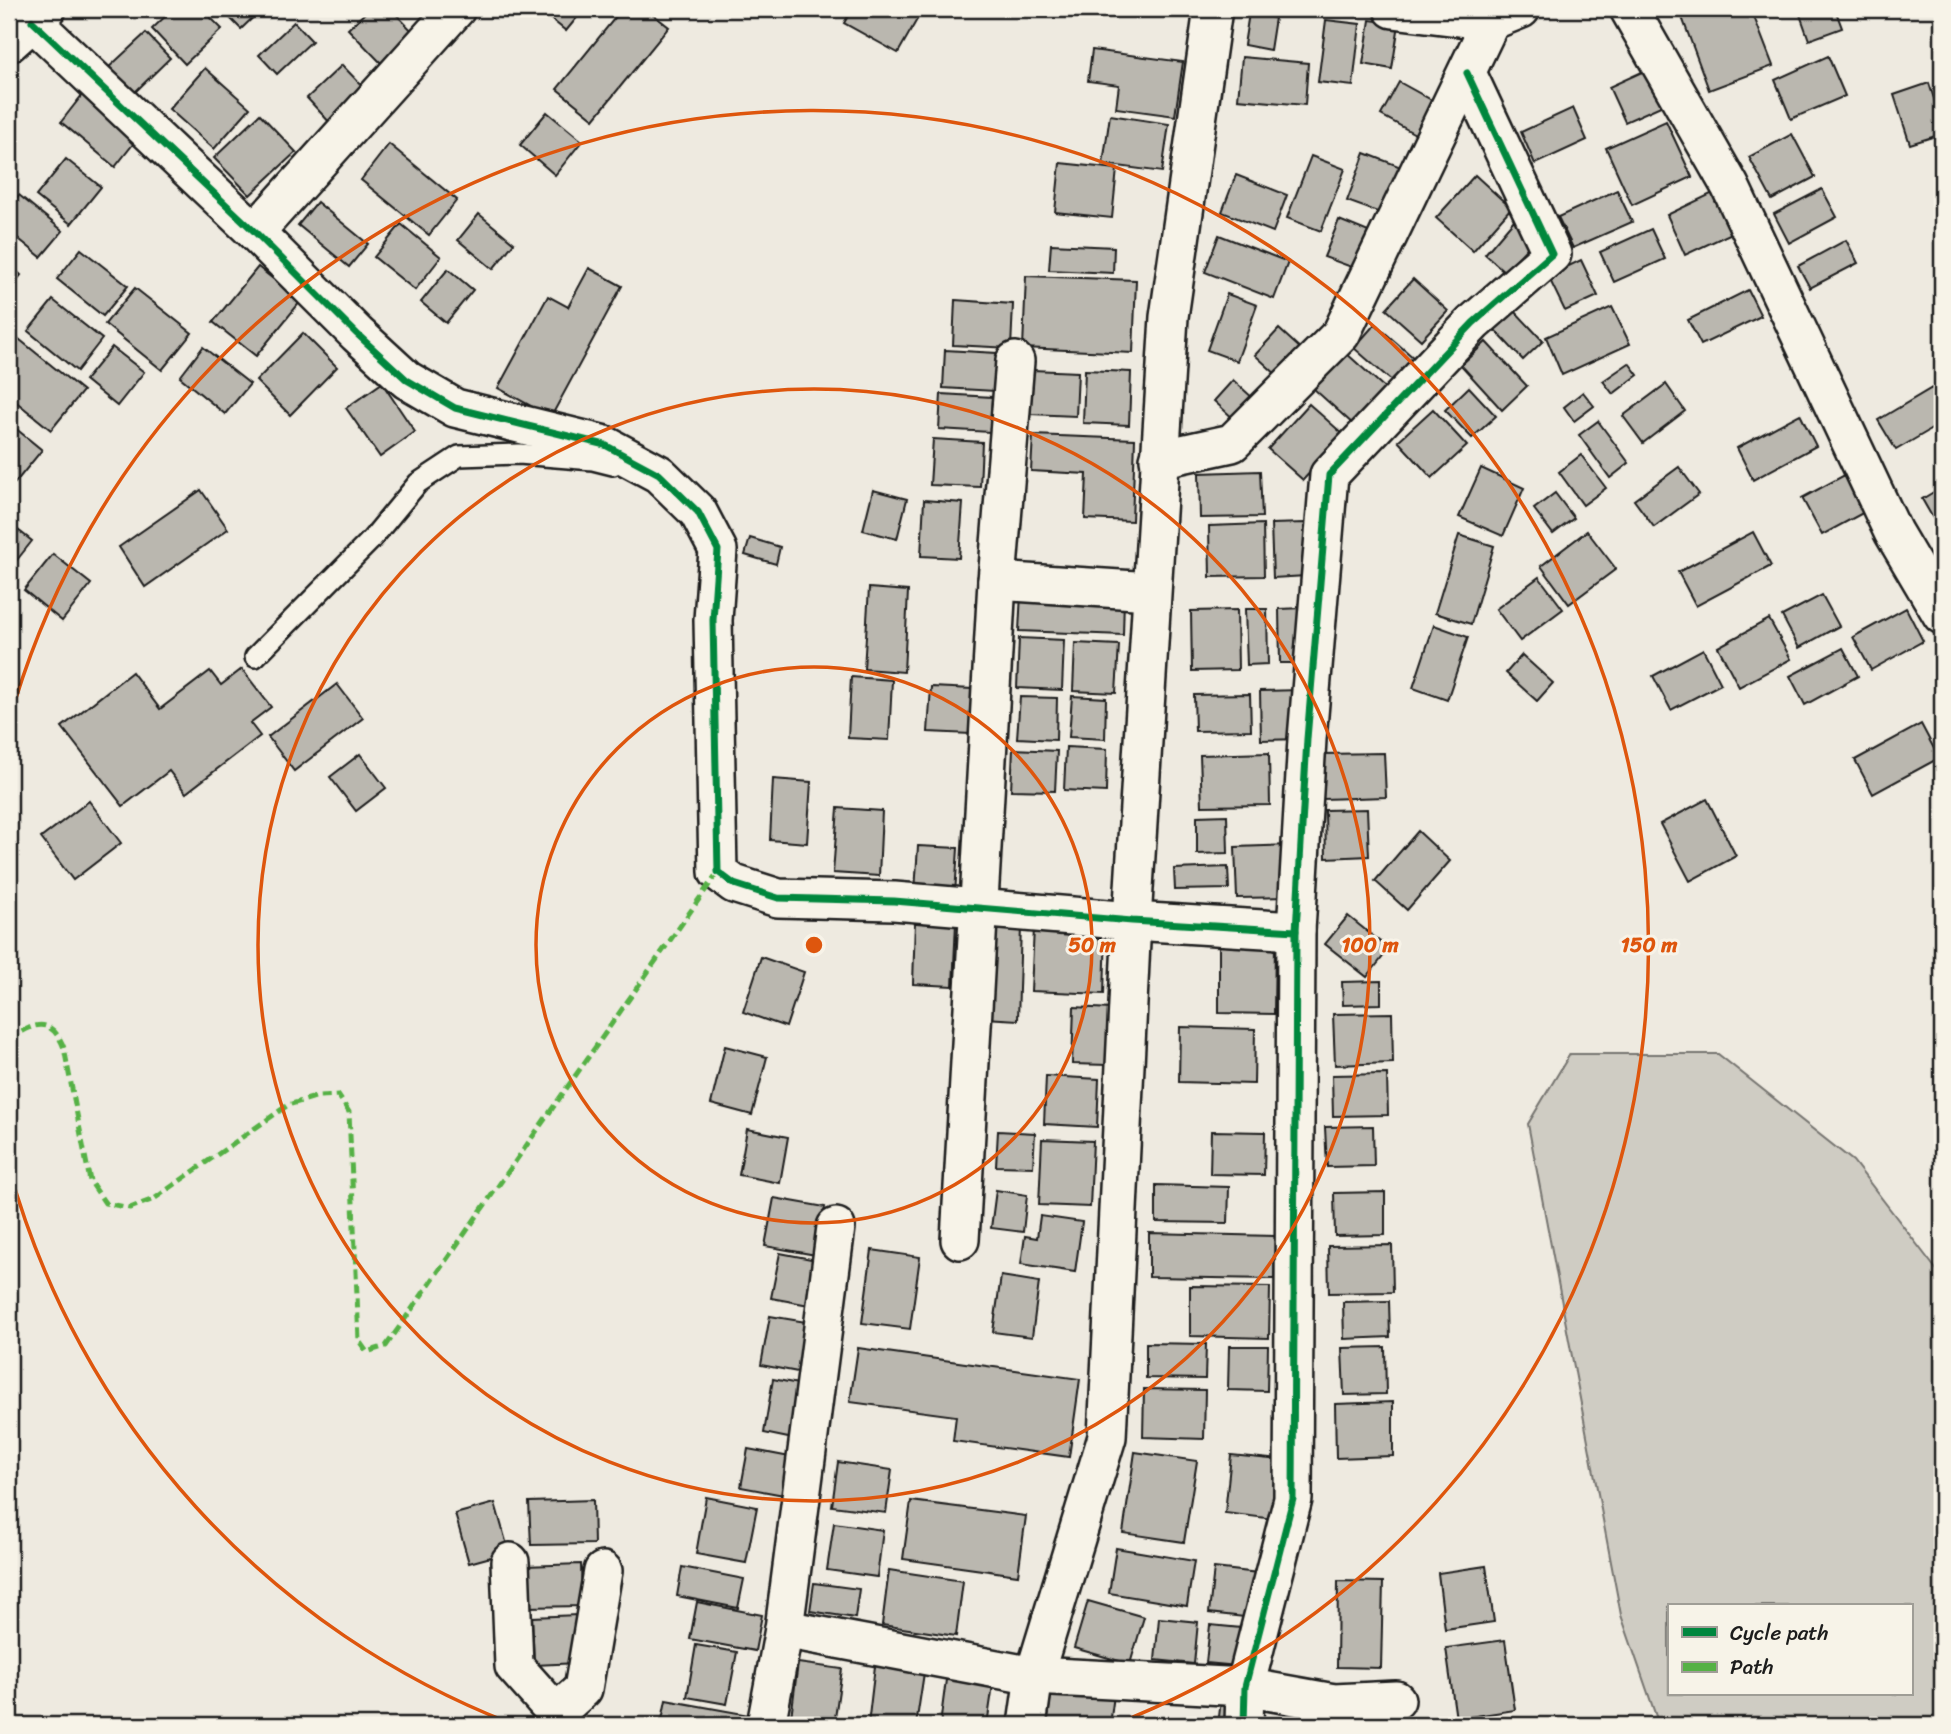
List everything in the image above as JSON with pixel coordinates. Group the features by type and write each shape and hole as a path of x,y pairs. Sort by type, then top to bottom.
{"street":[{"path":"255,232 456,9"},
{"path":"1027,1725 1034,1675 1107,1437 1132,921 1169,317 1213,9"},
{"path":"1393,9 1506,15"},
{"path":"1629,9 1730,186 1893,532 1942,615"},
{"path":"1159,459 1232,443 1341,334 1467,73 1506,15"},
{"path":"29,24 255,232 407,380 455,408 605,445 659,474 698,512 718,550 713,620 718,872 734,884 778,898 894,901 1296,932"},
{"path":"1244,1725 1245,1686 1293,1499 1296,932 1307,739 1329,475 1473,323 1552,254 1467,73"},
{"path":"960,1240 998,582 1015,361"},
{"path":"998,582 1151,591"},
{"path":"766,1725 784,1629 836,1227"},
{"path":"510,1562 514,1666 554,1719 583,1689 603,1571"},
{"path":"784,1629 1034,1675 1245,1686 1334,1703 1396,1700"}],"lane":[{"path":"256,657 372,540 418,483 459,456 519,454 581,459 659,474"}],"shaded area":[{"path":"1570,1054 1718,1054 1853,1161 1942,1277 1942,1725 1659,1725 1621,1615 1528,1124"}],"building":[{"path":"173,9 202,9 222,29 185,64 152,29"},
{"path":"221,9 262,9 241,29"},
{"path":"369,9 391,9 417,36 385,67 348,29"},
{"path":"584,9 566,31 541,11"},
{"path":"622,9 646,9 669,27 594,119 557,89"},
{"path":"852,9 923,9 898,53 844,23"},
{"path":"1679,9 1751,9 1773,66 1709,90"},
{"path":"1798,9 1835,9 1842,28 1809,40"},
{"path":"1249,13 1275,18 1270,50 1244,45"},
{"path":"1326,20 1360,24 1353,86 1318,82"},
{"path":"1370,20 1399,24 1392,69 1363,64"},
{"path":"294,22 312,41 277,74 259,55"},
{"path":"146,33 170,58 132,95 107,69"},
{"path":"1092,50 1183,62 1175,116 1116,108 1119,85 1088,81"},
{"path":"1828,56 1845,96 1791,119 1775,80"},
{"path":"1242,57 1308,63 1305,105 1238,99"},
{"path":"342,65 367,91 332,125 307,98"},
{"path":"1655,66 1672,101 1625,122 1609,87"},
{"path":"205,68 250,108 214,149 169,109"},
{"path":"1399,82 1435,102 1417,135 1381,115"},
{"path":"1929,83 1942,124 1942,134 1910,144 1894,95"},
{"path":"86,90 141,134 115,167 61,122"},
{"path":"1573,108 1587,140 1535,164 1521,132"},
{"path":"547,112 582,141 555,175 520,145"},
{"path":"260,114 296,152 250,195 214,158"},
{"path":"1110,115 1169,124 1162,172 1103,164"},
{"path":"1666,121 1692,177 1632,205 1606,148"},
{"path":"1792,134 1815,177 1772,200 1749,157"},
{"path":"389,144 457,200 429,235 361,180"},
{"path":"1365,153 1401,167 1383,214 1347,201"},
{"path":"1311,156 1345,169 1321,231 1287,218"},
{"path":"66,159 101,187 71,224 36,196"},
{"path":"1060,163 1117,169 1112,218 1055,212"},
{"path":"1236,175 1287,195 1273,232 1222,212"},
{"path":"1475,175 1511,208 1473,251 1436,218"},
{"path":"1822,189 1837,217 1789,243 1774,214"},
{"path":"1617,190 1632,222 1573,248 1558,217"},
{"path":"1715,192 1734,232 1685,255 1667,215"},
{"path":"19,195 63,231 41,257 9,231 9,208"},
{"path":"317,202 368,244 349,267 298,225"},
{"path":"479,214 514,243 493,269 458,240"},
{"path":"1339,220 1371,233 1357,269 1324,257"},
{"path":"1514,220 1535,239 1505,272 1485,254"},
{"path":"401,224 441,257 415,290 374,257"},
{"path":"1651,229 1665,259 1614,282 1600,252"},
{"path":"1219,235 1288,262 1274,299 1205,272"},
{"path":"1846,240 1858,263 1810,288 1798,266"},
{"path":"1051,244 1114,247 1113,273 1049,270"},
{"path":"81,249 128,286 103,316 57,279"},
{"path":"1581,260 1598,296 1565,311 1548,276"},
{"path":"9,264 21,275 9,290"},
{"path":"258,267 301,301 256,356 213,322"},
{"path":"589,268 622,286 551,417 498,388 548,296 568,307"},
{"path":"448,269 473,290 446,323 421,302"},
{"path":"1026,276 1136,280 1133,353 1023,348"},
{"path":"1413,279 1448,311 1421,340 1386,309"},
{"path":"135,288 192,333 162,370 105,324"},
{"path":"1748,290 1761,316 1701,345 1688,320"},
{"path":"1227,294 1257,305 1237,361 1207,350"},
{"path":"53,300 102,339 77,371 28,331"},
{"path":"955,300 1013,304 1011,348 953,345"},
{"path":"1612,307 1630,344 1562,375 1546,337"},
{"path":"1513,309 1543,341 1523,360 1493,328"},
{"path":"1375,324 1414,358 1393,382 1354,348"},
{"path":"1279,329 1302,350 1279,377 1255,355"},
{"path":"9,331 83,391 51,430 9,396"},
{"path":"303,333 337,367 290,415 256,381"},
{"path":"1486,342 1527,386 1502,410 1461,365"},
{"path":"112,347 144,372 117,406 85,380"},
{"path":"203,347 250,384 225,414 180,377"},
{"path":"945,350 997,353 995,391 943,388"},
{"path":"1346,353 1386,389 1354,425 1314,389"},
{"path":"1629,363 1638,375 1613,394 1603,381"},
{"path":"1032,370 1078,372 1076,416 1030,414"},
{"path":"1085,370 1131,372 1129,425 1083,423"},
{"path":"1233,380 1254,399 1235,420 1214,401"},
{"path":"382,383 415,432 380,457 346,408"},
{"path":"1666,384 1685,411 1643,443 1623,416"},
{"path":"1469,387 1496,416 1472,438 1445,410"},
{"path":"1932,388 1942,406 1942,423 1896,450 1878,420"},
{"path":"1583,392 1594,406 1574,421 1564,407"},
{"path":"941,394 992,397 990,432 939,429"},
{"path":"1309,404 1344,435 1303,480 1268,449"},
{"path":"1433,409 1467,446 1432,478 1398,441"},
{"path":"1800,414 1816,446 1753,480 1737,448"},
{"path":"1598,421 1629,463 1610,478 1579,435"},
{"path":"9,423 42,450 15,483 9,478"},
{"path":"1033,435 1135,439 1132,521 1085,519 1087,474 1031,471"},
{"path":"933,439 982,442 980,487 930,485"},
{"path":"1581,455 1606,488 1583,505 1559,472"},
{"path":"1679,467 1699,494 1654,527 1634,500"},
{"path":"1481,468 1524,488 1503,536 1459,517"},
{"path":"1260,471 1262,517 1200,518 1199,473"},
{"path":"1852,471 1872,508 1822,535 1802,498"},
{"path":"1942,487 1942,524 1938,527 1922,499"},
{"path":"201,490 228,529 145,587 119,547"},
{"path":"873,490 907,499 897,539 863,530"},
{"path":"1555,493 1574,518 1553,534 1534,509"},
{"path":"924,500 963,503 959,558 921,556"},
{"path":"9,523 32,541 9,570"},
{"path":"1305,523 1306,576 1273,578 1271,524"},
{"path":"1263,524 1264,576 1210,577 1209,526"},
{"path":"1587,531 1616,569 1569,604 1541,566"},
{"path":"1753,532 1771,566 1696,606 1678,572"},
{"path":"1459,535 1494,546 1471,624 1435,613"},
{"path":"750,538 780,547 776,564 745,555"},
{"path":"53,554 91,584 62,621 24,590"},
{"path":"1539,577 1563,609 1520,641 1496,609"},
{"path":"869,588 908,591 904,672 864,669"},
{"path":"1021,593 1124,598 1123,635 1019,631"},
{"path":"1822,595 1839,626 1799,648 1782,616"},
{"path":"1304,608 1305,663 1280,663 1279,609"},
{"path":"1906,608 1923,641 1871,670 1853,637"},
{"path":"1245,609 1267,609 1268,664 1247,665"},
{"path":"1237,610 1238,670 1192,671 1191,611"},
{"path":"1769,619 1791,659 1739,687 1718,647"},
{"path":"1434,625 1468,637 1447,700 1413,688"},
{"path":"1019,638 1064,640 1062,690 1017,688"},
{"path":"1075,643 1119,645 1116,693 1073,691"},
{"path":"1843,648 1858,676 1805,705 1790,676"},
{"path":"1703,649 1721,684 1671,710 1653,676"},
{"path":"1522,655 1553,683 1537,701 1506,673"},
{"path":"242,669 271,707 250,723 260,736 186,793 169,771 123,806 62,727 132,672 160,709 210,671 221,685"},
{"path":"851,677 892,680 889,740 848,738"},
{"path":"337,684 363,718 294,771 268,737"},
{"path":"931,687 973,689 971,734 928,732"},
{"path":"1300,690 1301,739 1261,740 1260,691"},
{"path":"1250,694 1251,730 1195,731 1194,695"},
{"path":"1072,696 1106,698 1105,739 1069,737"},
{"path":"1020,697 1057,698 1056,740 1017,738"},
{"path":"1921,724 1939,758 1873,794 1855,760"},
{"path":"1066,747 1107,749 1106,792 1064,790"},
{"path":"1013,749 1057,751 1055,791 1011,790"},
{"path":"1269,753 1270,805 1202,806 1200,755"},
{"path":"1384,753 1386,797 1323,799 1322,754"},
{"path":"360,754 386,788 356,811 330,777"},
{"path":"773,779 811,782 807,843 770,840"},
{"path":"1707,799 1736,856 1690,881 1660,824"},
{"path":"89,801 121,843 73,880 41,838"},
{"path":"838,808 882,811 879,876 833,873"},
{"path":"1367,809 1369,856 1326,858 1325,810"},
{"path":"1227,815 1228,853 1197,854 1197,816"},
{"path":"1418,831 1450,861 1407,910 1375,881"},
{"path":"1292,845 1294,897 1237,898 1235,847"},
{"path":"918,846 958,848 955,894 915,891"},
{"path":"1228,867 1229,889 1175,890 1174,869"},
{"path":"1348,916 1389,949 1367,977 1325,944"},
{"path":"915,921 956,923 953,986 913,984"},
{"path":"989,925 1021,926 1018,1020 985,1018"},
{"path":"1034,928 1106,931 1104,994 1031,991"},
{"path":"1219,943 1275,943 1274,1014 1219,1013"},
{"path":"761,957 804,972 786,1027 743,1012"},
{"path":"1381,981 1381,1004 1343,1005 1342,982"},
{"path":"1074,1007 1111,1009 1108,1065 1072,1064"},
{"path":"1392,1013 1393,1063 1335,1065 1333,1014"},
{"path":"1180,1027 1255,1029 1254,1084 1179,1082"},
{"path":"725,1046 767,1057 752,1115 711,1104"},
{"path":"1387,1074 1388,1115 1333,1116 1332,1075"},
{"path":"1046,1076 1099,1079 1097,1127 1044,1124"},
{"path":"1373,1126 1374,1166 1327,1167 1325,1127"},
{"path":"747,1129 788,1137 780,1183 739,1175"},
{"path":"998,1131 1035,1133 1033,1167 996,1166"},
{"path":"1211,1131 1265,1132 1264,1175 1210,1174"},
{"path":"1042,1139 1093,1141 1090,1207 1039,1205"},
{"path":"1156,1185 1229,1187 1228,1223 1156,1222"},
{"path":"996,1190 1027,1195 1023,1232 991,1228"},
{"path":"1385,1192 1385,1235 1335,1236 1334,1193"},
{"path":"774,1198 825,1207 816,1255 765,1246"},
{"path":"1040,1216 1082,1222 1075,1272 1021,1264 1025,1236 1037,1238"},
{"path":"1149,1233 1275,1236 1274,1279 1149,1277"},
{"path":"1392,1245 1393,1292 1329,1293 1328,1246"},
{"path":"872,1250 920,1257 910,1329 862,1323"},
{"path":"780,1253 827,1262 820,1307 771,1298"},
{"path":"1001,1276 1039,1282 1032,1337 993,1332"},
{"path":"1190,1286 1270,1287 1269,1338 1190,1336"},
{"path":"1389,1301 1390,1337 1344,1339 1343,1302"},
{"path":"770,1316 812,1323 803,1373 761,1365"},
{"path":"1146,1343 1206,1344 1205,1379 1146,1378"},
{"path":"1229,1346 1268,1346 1267,1391 1228,1390"},
{"path":"1385,1347 1386,1394 1344,1395 1342,1348"},
{"path":"858,1348 1080,1379 1069,1457 953,1441 956,1416 850,1402"},
{"path":"773,1379 808,1386 798,1440 764,1433"},
{"path":"1144,1389 1205,1390 1204,1439 1143,1437"},
{"path":"1393,1402 1393,1456 1336,1458 1335,1404"},
{"path":"748,1449 790,1457 784,1495 741,1487"},
{"path":"1135,1452 1197,1461 1184,1542 1123,1533"},
{"path":"1231,1455 1280,1460 1274,1519 1225,1513"},
{"path":"838,1462 892,1470 886,1513 832,1506"},
{"path":"706,1497 757,1507 746,1563 696,1554"},
{"path":"593,1500 594,1544 531,1545 529,1502"},
{"path":"911,1501 1026,1516 1018,1575 903,1559"},
{"path":"495,1503 509,1552 469,1563 455,1514"},
{"path":"834,1523 883,1530 877,1577 827,1570"},
{"path":"1116,1548 1194,1561 1187,1606 1109,1593"},
{"path":"581,1564 582,1606 525,1607 524,1566"},
{"path":"1486,1566 1494,1622 1445,1629 1438,1573"},
{"path":"682,1567 744,1579 738,1608 677,1596"},
{"path":"1214,1568 1258,1573 1253,1618 1209,1613"},
{"path":"889,1570 963,1581 956,1636 882,1625"},
{"path":"1338,1581 1383,1582 1381,1668 1337,1667"},
{"path":"814,1583 859,1589 855,1618 810,1611"},
{"path":"1088,1601 1144,1617 1130,1664 1074,1648"},
{"path":"697,1602 762,1615 755,1651 690,1639"},
{"path":"577,1615 579,1663 534,1665 532,1617"},
{"path":"1159,1618 1198,1622 1194,1664 1155,1660"},
{"path":"1210,1625 1241,1628 1238,1666 1206,1663"},
{"path":"1505,1640 1515,1710 1456,1719 1446,1648"},
{"path":"696,1645 737,1652 727,1704 687,1697"},
{"path":"798,1663 842,1669 834,1725 790,1725"},
{"path":"875,1666 924,1673 916,1725 868,1725"},
{"path":"947,1672 994,1678 987,1725 940,1725"},
{"path":"1052,1687 1114,1695 1110,1725 1047,1725"},
{"path":"666,1700 749,1715 747,1725 661,1725"},
{"path":"1221,1700 1241,1702 1238,1725 1218,1725"}],"marked path":[{"path":"9,1040 26,1029 41,1025 47,1026 59,1037 64,1048 90,1181 105,1203 130,1208 154,1199 288,1105 319,1096 338,1095 349,1112 359,1341 367,1352 386,1346 718,872"}],"cycle path":[{"path":"32,21 407,380 455,408 605,445 659,474 698,512 718,550 713,620 718,872 734,884 778,898 894,901 1132,921 1296,931"},
{"path":"1244,1725 1245,1687 1293,1499 1296,931 1307,739 1329,475 1473,323 1552,254 1467,73"}]}
